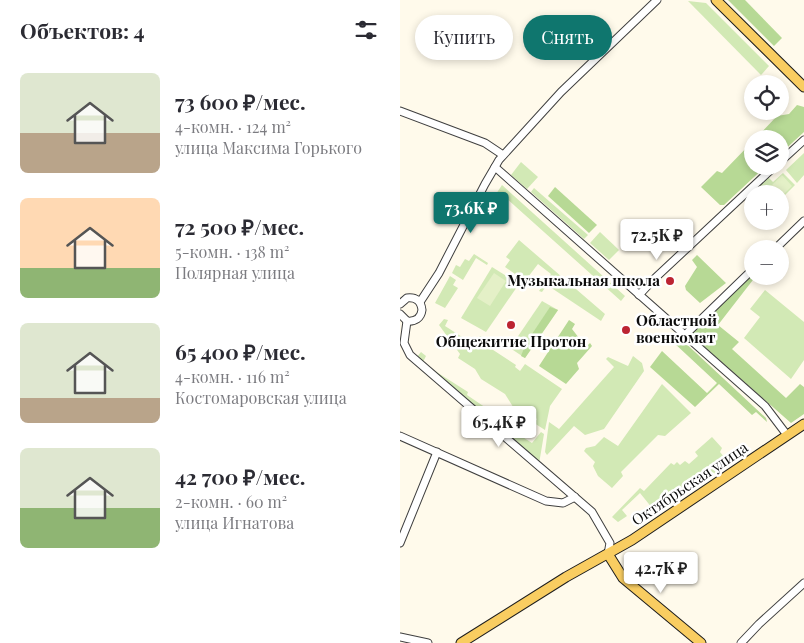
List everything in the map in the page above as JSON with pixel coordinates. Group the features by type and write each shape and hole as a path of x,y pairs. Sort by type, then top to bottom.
{"main road":[{"path":"716,0 804,87"},
{"name":"Октябрьская улица","path":"461,643 566,577 608,554 804,424"},
{"path":"608,554 623,578 701,643"}],"street":[{"path":"608,554 610,543 592,512 415,361 404,343 402,317 413,321 419,317 422,310 420,302 439,273 503,155 560,92 657,0"},
{"path":"400,111 485,142 503,155"},
{"path":"789,154 804,140"},
{"path":"495,167 765,406 787,435"},
{"path":"639,295 765,175"},
{"path":"784,240 804,221"},
{"path":"685,335 744,278"},
{"path":"400,303 411,298 420,302"},
{"path":"400,436 546,501 563,504 575,497"},
{"path":"400,543 437,452"},
{"path":"742,643 758,624 804,583"},
{"path":"400,637 428,643"}],"green space":[{"path":"728,0 745,0 782,38 774,46"},
{"path":"688,1 706,3 769,66 761,75"},
{"path":"797,105 804,107 804,132 789,146 789,130 764,130 773,120 789,120 789,114"},
{"path":"744,150 744,175 756,175 724,205 720,205 701,187 717,171 722,173"},
{"path":"804,153 804,175 797,183 789,174 789,167"},
{"path":"521,162 538,177 527,189 511,175"},
{"path":"764,175 773,182 781,175 785,175 795,185 789,191 789,185 753,185"},
{"path":"782,175 792,186 789,189 789,185 772,185"},
{"path":"502,185 625,296 621,301 506,198 495,211 488,206"},
{"path":"555,187 597,225 589,233 548,196"},
{"path":"534,188 588,235 584,239 531,192"},
{"path":"600,232 619,250 609,260 590,243"},
{"path":"519,240 605,314 601,321 547,285 542,292 539,291 551,274 538,264 525,281 505,267 510,260 506,257"},
{"path":"474,254 488,263 487,265 476,258 463,280 452,273 456,265 460,267 465,259 469,261"},
{"path":"697,255 726,283 700,303 686,290 685,286 697,267 692,260"},
{"path":"492,267 519,284 486,332 461,318"},
{"path":"494,273 506,281 490,306 477,298"},
{"path":"450,276 456,280 453,285 458,288 445,308 435,303"},
{"path":"744,282 744,285 749,285 718,325 739,342 732,349 786,398 800,384 804,387 804,414 791,423 690,334"},
{"path":"765,290 804,322 804,360 791,379 744,338 760,317 750,309"},
{"path":"542,301 558,310 525,358 510,348"},
{"path":"550,307 558,310 525,358 521,356 526,343"},
{"path":"444,319 448,320 445,326 473,344 480,336 489,341 487,346 516,365 515,367 520,371 525,364 562,389 550,406 545,430 534,423 537,419 517,406 515,410 505,394 481,379 475,369 458,358 460,354 439,325"},
{"path":"569,320 575,324 572,329 586,347 590,343 592,346 577,363 579,369 566,384 539,366"},
{"path":"680,338 766,418 767,422 756,412 752,415 719,384 695,407 650,367 662,351 707,393 717,383 673,342"},
{"path":"421,352 426,356 424,364 468,392 467,395 498,416 496,420 532,443 541,432 544,434 539,464 416,358"},
{"path":"633,356 642,363 644,371 604,429 585,435 574,426 547,455 545,452 549,422 559,429 614,367 606,359 608,357 628,366"},
{"path":"662,384 691,413 665,436 658,435 621,472 623,476 612,488 598,476 593,466 595,462 584,451 586,448 595,446 604,437 618,446"},
{"path":"712,437 722,448 720,452 729,463 657,514 640,493 622,510 627,516 618,522 612,517 640,488 644,491 671,463 674,465 677,462 680,465 685,461 689,464 698,456 695,452"}],"place":[{"name":"Музыкальная школа","path":"670,281"},
{"name":"Общежитие Протон","path":"511,325"},
{"name":"Областной военкомат","path":"626,330"}]}
